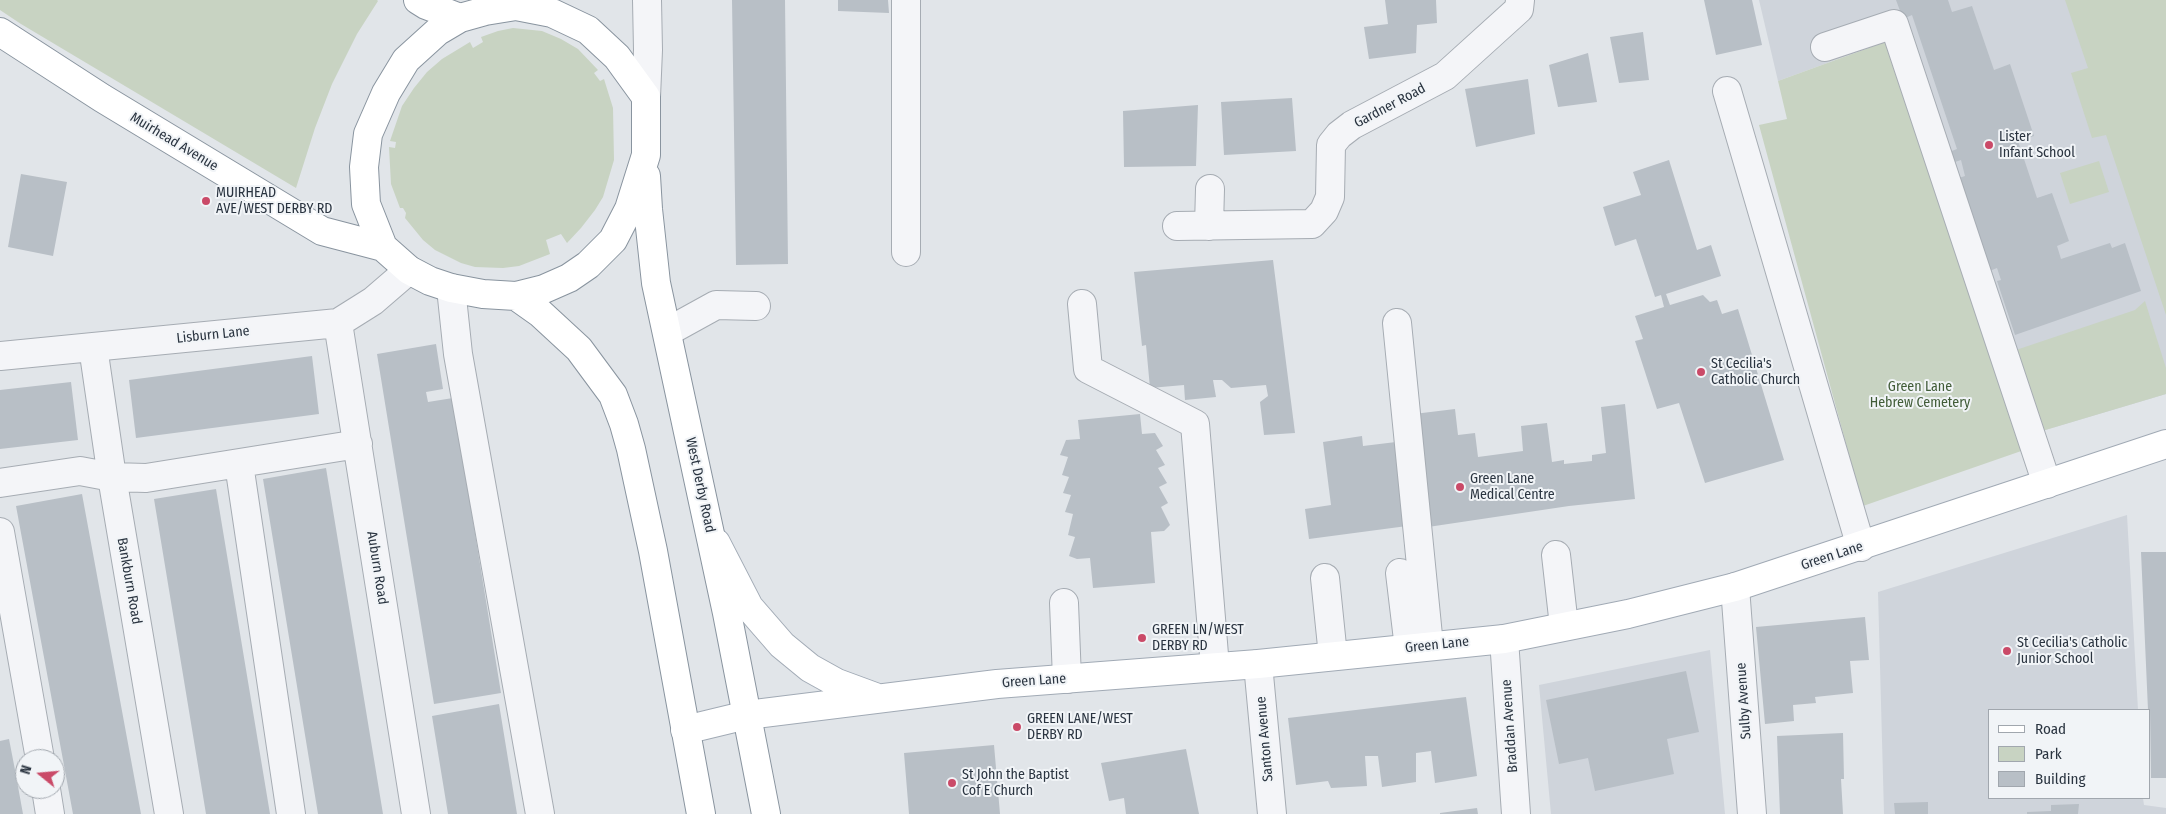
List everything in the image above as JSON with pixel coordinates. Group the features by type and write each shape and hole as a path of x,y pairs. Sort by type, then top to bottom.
{"main road":[{"path":"418,0 460,18"},
{"path":"521,3 552,13 588,30 617,57 646,96 646,155 629,209 613,240 588,265 569,278 544,289 516,296 483,294 430,282 409,270 383,246 366,204 364,167 368,134 386,93 406,60 438,31 460,18 521,3"},
{"name":"Muirhead Avenue","path":"0,32 102,98 322,231 383,246"},
{"name":"West Derby Road","path":"646,155 651,243 656,283 710,532 766,814"},
{"path":"516,296 540,312 579,349 612,395 624,424 652,551 701,814"},
{"name":"Green Lane","path":"685,730 747,715 997,684 1258,664 1504,638 1628,614 1735,587 1861,547 2166,444"},
{"path":"710,532 749,607 782,645 810,668 836,683 881,698"}],"street":[{"path":"646,96 648,50 647,0"},
{"path":"906,0 906,252"},
{"name":"Gardner Road","path":"1177,226 1312,224 1324,212 1330,197 1331,146 1339,134 1352,125 1445,76 1519,9 1520,0"},
{"path":"1825,47 1894,24 2048,484"},
{"path":"1727,91 1861,547"},
{"path":"1209,226 1210,189"},
{"name":"Lisburn Lane","path":"0,356 338,323 372,302 409,270"},
{"path":"451,288 458,354 540,814"},
{"path":"1082,304 1088,369 1195,424 1215,667"},
{"path":"667,332 716,305 756,306"},
{"name":"Auburn Road","path":"338,323 416,814"},
{"path":"1397,323 1411,570 1419,647"},
{"name":"Bankburn Road","path":"93,347 112,477 169,814"},
{"path":"0,483 80,472 112,477 146,478 358,444"},
{"path":"239,464 290,814"},
{"path":"0,532 38,749"},
{"path":"1556,554 1564,626"},
{"path":"1325,578 1332,656"},
{"name":"Sulby Avenue","path":"1735,587 1752,814"},
{"path":"1064,603 1067,679"},
{"name":"Braddan Avenue","path":"1504,638 1516,814"},
{"name":"Santon Avenue","path":"1258,664 1272,814"},
{"path":"48,799 50,814"}],"shaded area":[{"path":"1759,0 2166,0 2166,394 2042,431 2027,449 1885,42 1778,81"},
{"name":"St Cecilia's Catholic Junior School","path":"2127,515 2138,709 1988,709 1988,799 2143,799 2144,805 2166,808 2166,814 1884,814 1878,592"},
{"path":"1710,650 1725,814 1551,814 1539,685"}],"green space":[{"path":"0,0 378,1 357,34 332,84 315,128 296,188 21,24 0,10"},
{"path":"2065,0 2166,0 2166,315 2106,135 2092,138 2071,73 2088,68"},
{"path":"513,28 542,31 561,39 578,49 598,70 594,73 600,81 604,79 613,108 614,160 603,197 581,228 567,243 561,234 546,240 550,254 519,266 503,268 475,267 461,263 435,250 423,240 405,218 406,213 403,208 400,208 391,184 389,147 395,148 396,142 390,141 402,106 427,72 442,59 470,42 473,48 483,42 481,37"},
{"name":"Green Lane Hebrew Cemetery","path":"1885,42 2027,449 1863,506 1759,125 1787,119 1778,81"},
{"path":"2099,161 2109,192 2070,204 2060,173"},
{"path":"2145,301 2166,368 2166,394 2042,431 2013,351 2135,310"}],"building":[{"path":"732,0 785,0 788,264 736,265"},
{"path":"838,0 888,0 889,13 838,11"},
{"path":"1385,0 1436,0 1437,23 1417,25 1416,53 1369,59 1364,27 1388,24"},
{"path":"1704,0 1752,0 1762,45 1716,55"},
{"path":"1896,0 1948,0 1952,12 1972,6 1994,70 2010,64 2034,136 2018,141 2037,198 2052,193 2069,241 2057,246 2061,259 2110,243 2112,248 2125,243 2141,291 2015,335 1997,281 2001,280 1997,268 1982,274 1953,180 1965,176 1961,160 1952,163 1949,152 1957,149 1912,15 1903,19"},
{"path":"1643,32 1649,80 1619,83 1610,37"},
{"path":"1588,53 1597,102 1558,107 1549,65"},
{"path":"1528,79 1535,134 1476,147 1465,89"},
{"path":"1292,98 1296,151 1224,155 1221,102"},
{"path":"1198,105 1196,166 1124,167 1123,111"},
{"name":"St Cecilia's Catholic Church","path":"1669,160 1697,250 1711,245 1721,276 1666,294 1670,305 1703,295 1710,302 1717,300 1722,314 1738,309 1784,460 1705,483 1679,403 1657,409 1635,341 1643,339 1635,316 1664,307 1661,295 1655,297 1636,239 1615,246 1603,207 1641,195 1633,172"},
{"path":"21,174 67,182 53,256 8,247"},
{"path":"1273,260 1295,433 1264,435 1260,402 1268,396 1266,385 1231,388 1222,380 1213,380 1216,397 1185,400 1184,385 1150,388 1146,345 1142,346 1134,272"},
{"path":"436,344 443,389 426,392 428,402 453,398 501,693 434,704 377,354"},
{"path":"312,356 319,414 136,438 129,380"},
{"path":"71,382 78,440 0,449 0,390"},
{"path":"1625,404 1635,499 1569,506 1428,527 1414,414 1455,409 1458,435 1475,433 1478,457 1523,451 1521,426 1547,423 1552,462 1564,460 1564,464 1592,461 1592,455 1606,453 1601,407"},
{"path":"1140,414 1142,434 1155,433 1163,446 1156,450 1165,465 1158,468 1167,483 1159,487 1168,503 1161,507 1170,525 1164,531 1151,532 1155,583 1093,588 1090,558 1077,559 1069,556 1075,537 1068,535 1073,514 1065,512 1071,495 1063,493 1069,477 1062,475 1068,457 1060,455 1066,440 1080,439 1078,420"},
{"path":"1362,436 1363,446 1396,442 1407,526 1309,539 1305,509 1331,505 1323,442"},
{"path":"326,468 383,814 318,814 263,479"},
{"path":"216,489 270,814 206,814 154,499"},
{"path":"82,494 141,814 73,814 65,771 65,749 61,749 16,506"},
{"path":"2141,552 2166,552 2166,778 2151,778 2151,709 2148,709"},
{"path":"1865,617 1869,660 1850,661 1853,693 1815,697 1816,703 1793,705 1794,721 1765,724 1756,627"},
{"path":"1686,671 1699,732 1667,739 1674,774 1595,791 1588,758 1559,764 1546,700"},
{"path":"1466,697 1477,776 1435,783 1431,751 1416,753 1416,782 1382,787 1378,756 1365,756 1367,786 1331,788 1328,781 1296,785 1288,718"},
{"path":"499,704 517,814 448,814 432,716"},
{"path":"1843,733 1844,779 1841,779 1843,814 1780,814 1777,736"},
{"path":"9,739 15,771 15,799 20,799 23,814 0,814 0,741"},
{"name":"St John the Baptist Cof E Church","path":"994,745 1000,814 909,814 904,753"},
{"path":"1186,749 1199,814 1126,814 1124,798 1109,801 1101,763"},
{"path":"1928,802 1928,814 1895,814 1894,803"},
{"path":"2079,804 2078,814 2027,814 2027,812 2051,811 2051,805"},
{"path":"1477,808 1478,814 1440,814 1440,813"}],"place":[{"name":"Lister Infant School","path":"1989,145"},
{"name":"MUIRHEAD AVE/WEST DERBY RD","path":"206,201"},
{"name":"St Cecilia's Catholic Church","path":"1701,372"},
{"name":"Green Lane Medical Centre","path":"1460,487"},
{"name":"GREEN LN/WEST DERBY RD","path":"1142,638"},
{"name":"St Cecilia's Catholic Junior School","path":"2007,651"},
{"name":"GREEN LANE/WEST DERBY RD","path":"1017,727"},
{"name":"St John the Baptist Cof E Church","path":"952,783"}]}
